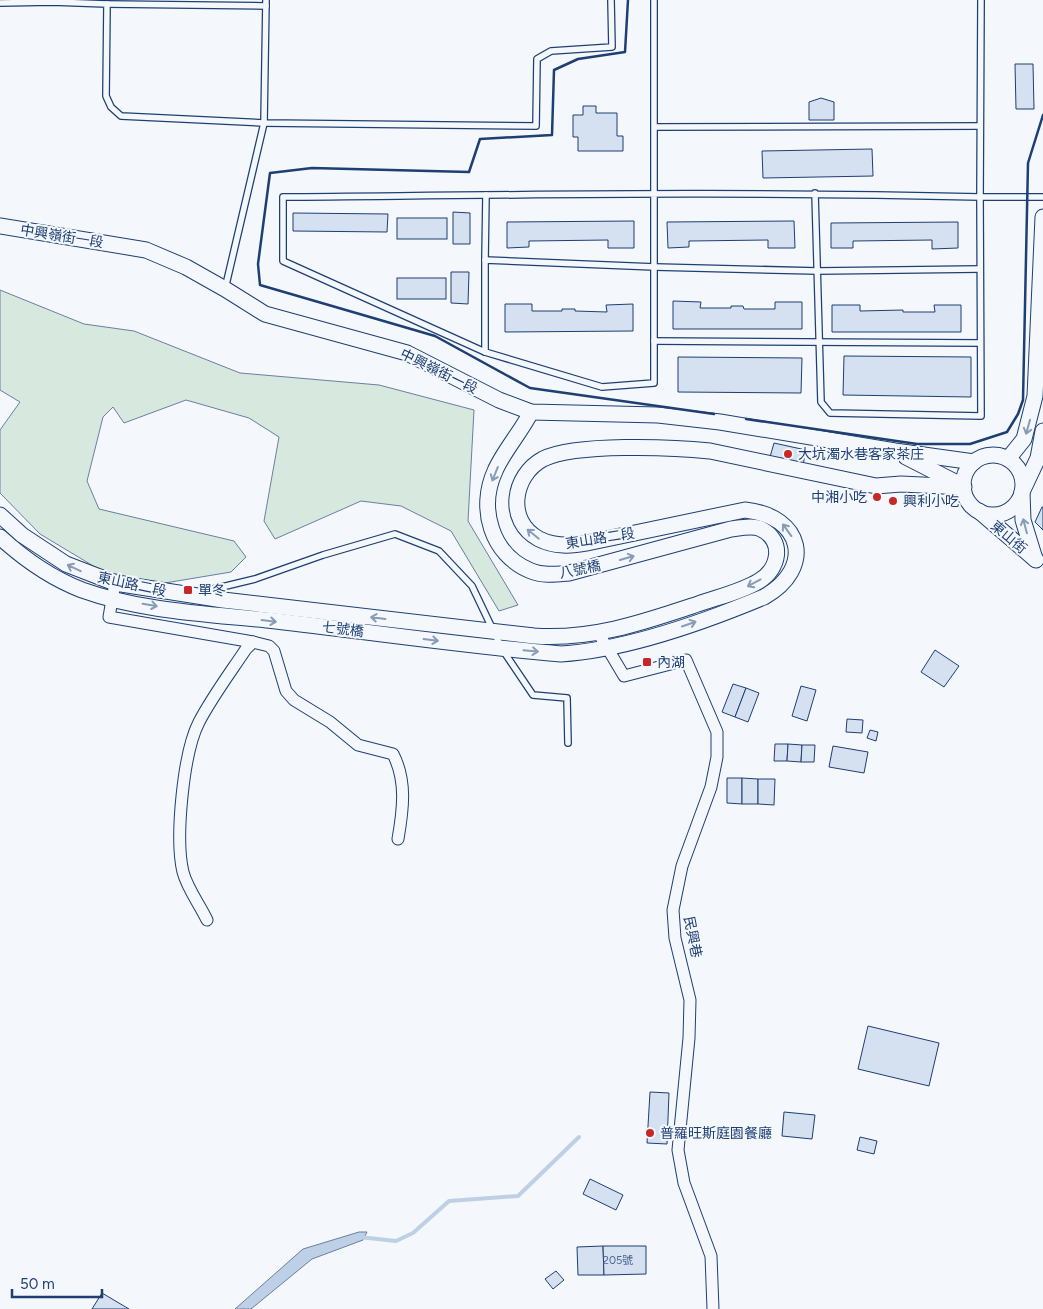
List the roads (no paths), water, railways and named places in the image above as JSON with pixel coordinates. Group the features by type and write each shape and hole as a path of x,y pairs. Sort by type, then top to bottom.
{"main road":[{"path":"1008,459 1024,438 1035,396 1043,217"},
{"name":"中興嶺街一段","path":"0,226 146,250 186,267 225,288 265,314 407,353 499,400 531,412 658,415 720,422 974,462"},
{"path":"1036,362 1043,407"},
{"name":"八號橋","path":"531,412 520,433 495,470 489,489 487,512 492,532 501,549 516,563 532,572 551,575 585,570 731,529 746,527 761,529 773,539 778,551 771,572 748,587 647,621 599,634"},
{"name":"東山街","path":"1039,562 1023,520 1022,492 1038,458 1043,431"},
{"name":"東山路二段","path":"465,644 560,654 607,648 747,604 779,588 789,578 794,566 796,553 794,540 787,528 777,518 762,512 745,510 568,546 551,544 538,539 520,519 516,504 517,490 523,476 543,459 577,449 684,448 710,451 876,486 901,484 964,487"},
{"name":"中興嶺街一段","path":"896,451 964,487"},
{"path":"990,455 1008,459 1021,474 1022,492 1018,502 1010,509 1001,513 990,514 972,506 967,499 964,487 965,475 974,462 990,455"},
{"name":"東山街","path":"972,506 1039,562"},
{"name":"東山路二段","path":"0,515 22,535 66,564 114,583 187,595 222,607"},
{"name":"東山路二段","path":"0,537 30,562 82,590 114,599 222,607"},
{"name":"七號橋","path":"222,607 493,631"},
{"name":"七號橋","path":"222,607 465,644"},
{"path":"493,631 556,638 599,634"}],"street":[{"path":"114,583 114,599 109,617 269,646 274,651 286,691 294,700 330,722 358,745 393,754 402,786 403,805 398,839"},
{"name":"民興巷","path":"599,634 624,676 686,660 718,732 717,757 711,787 682,866 673,910 675,938 690,1000 689,1038 678,1150 684,1183 711,1256 713,1309"},
{"path":"207,920 183,873 180,850 186,765 192,738 199,722 246,649 253,642"}],"lane":[{"path":"107,4 106,96 111,107 121,116 264,124 536,126 537,59 551,51 612,47 611,0"},
{"path":"654,0 656,194 654,383 602,387 485,352 283,261 283,197 486,195 656,194 815,193 1043,197"},
{"path":"815,193 821,402 830,413 981,416 980,0"},
{"path":"0,3 266,3 264,124 225,288"},
{"path":"655,127 980,126"},
{"path":"485,352 486,195"},
{"path":"485,260 655,268 818,272 980,270"},
{"path":"654,341 980,343"},
{"path":"187,595 255,578 323,555 395,534 439,551 472,586 502,649 533,695 567,698 568,742"}],"water":[{"path":"359,1232 367,1232 363,1240 312,1259 251,1309 235,1309 303,1249"}],"waterway":[{"path":"359,1237 396,1241 413,1233 449,1201 518,1196 579,1137"}],"place":[{"name":"大坑濁水巷客家茶庄","path":"788,454"},
{"name":"中湘小吃","path":"877,497"},
{"name":"興利小吃","path":"893,501"},
{"name":"單冬","path":"188,590"},
{"name":"內湖","path":"647,662"},
{"name":"普羅旺斯庭園餐廳","path":"650,1133"}]}
